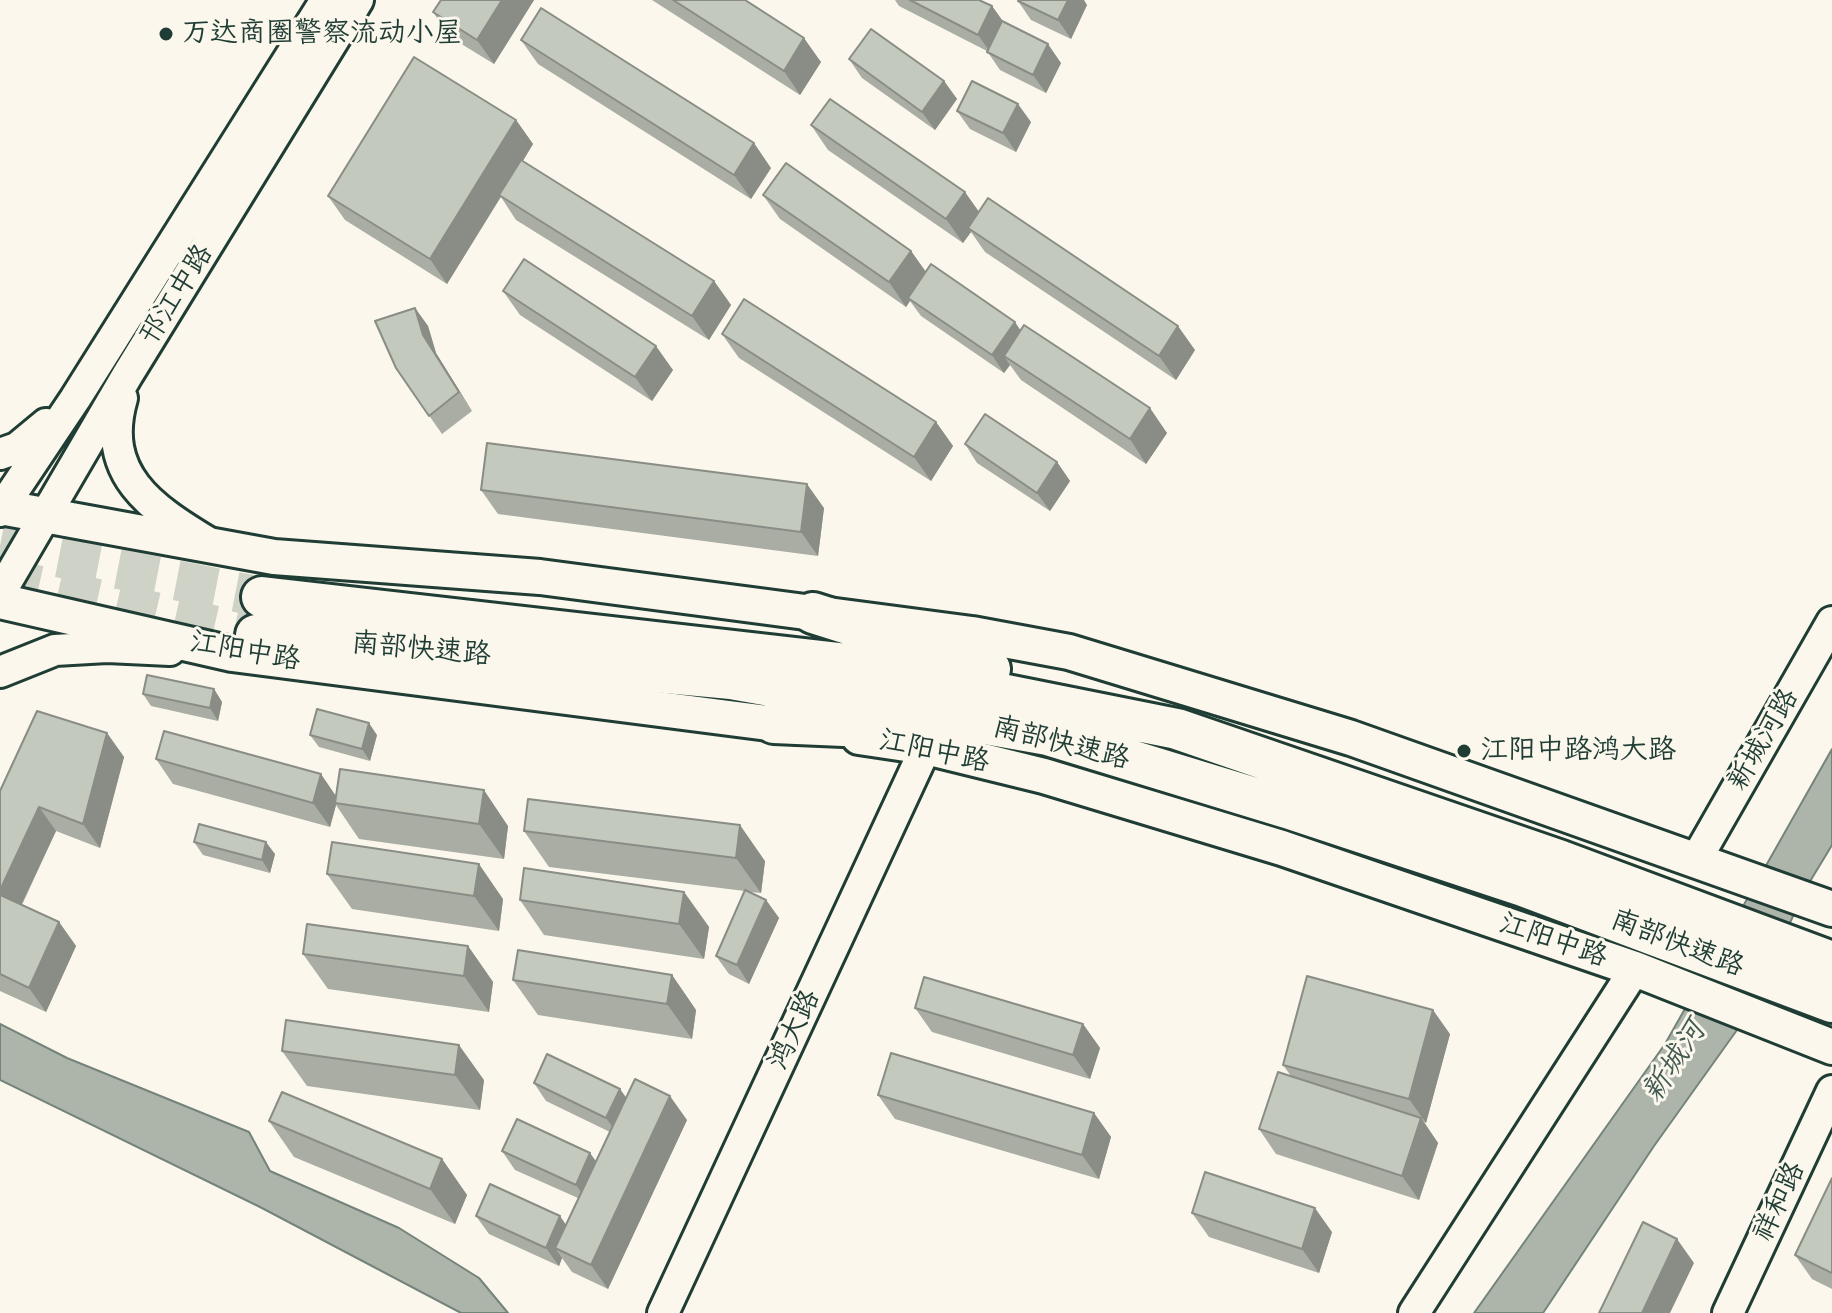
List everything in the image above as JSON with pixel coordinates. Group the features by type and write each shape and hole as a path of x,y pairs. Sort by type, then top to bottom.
{"highway":[{"name":"南部快速路","path":"262,597 857,665 1177,729 1561,861 1704,934"},
{"path":"813,613 1177,729"},
{"name":"南部快速路","path":"244,644 731,679 1048,735 1287,808 1523,886 1704,934 1806,966 1832,1002"},
{"path":"774,723 1048,735"}],"main road":[{"name":"邗江中路","path":"1,508 75,399 326,0"},
{"name":"邗江中路","path":"0,593 128,374 358,0"},
{"path":"128,374 114,423 126,476 164,516 218,548"},
{"path":"0,454 17,448 75,399"},
{"path":"1,508 274,557 540,577 972,634 1069,652 1351,738 1697,858 1825,906"},
{"name":"江阳中路","path":"0,601 244,644 926,747 1044,776 1282,848 1635,969 1832,1047"},
{"name":"新城河路","path":"1697,858 1832,622"},
{"path":"0,672 55,650 244,644"},
{"name":"鸿大路","path":"663,1313 926,747"},
{"path":"1414,1313 1635,969"},
{"name":"祥和路","path":"1728,1313 1832,1091"}],"water":[{"name":"新城河","path":"1832,749 1832,845 1806,888 1747,1016 1654,1146 1543,1313 1474,1313 1665,1044"},
{"path":"0,1024 67,1058 249,1132 270,1171 399,1228 479,1278 508,1313 461,1313 260,1207 0,1080"}],"building":[{"path":"441,0 502,0 477,40 433,12"},
{"path":"673,0 745,0 804,38 784,71"},
{"path":"910,0 979,0 992,6 978,35"},
{"path":"1019,0 1068,0 1058,20"},
{"path":"541,8 754,143 734,175 521,40"},
{"path":"1002,21 1048,44 1033,75 987,52"},
{"path":"871,29 944,81 922,112 849,59"},
{"path":"414,57 516,120 430,259 328,196"},
{"path":"972,81 1018,104 1003,133 957,111"},
{"path":"830,99 965,192 946,219 811,125"},
{"path":"521,160 714,281 692,316 499,195"},
{"path":"786,163 911,251 889,282 763,195"},
{"path":"988,198 1178,326 1159,356 968,228"},
{"path":"524,259 656,346 635,377 503,291"},
{"path":"931,264 1015,322 992,355 908,298"},
{"path":"744,299 936,422 914,457 722,334"},
{"path":"415,308 423,335 459,392 429,416 396,368 375,321"},
{"path":"1024,325 1150,408 1130,439 1004,356"},
{"path":"985,414 1057,462 1037,493 965,444"},
{"path":"487,443 807,484 801,532 481,490"},
{"path":"147,675 214,689 210,708 143,694"},
{"path":"317,709 369,723 362,749 310,735"},
{"path":"37,711 107,733 83,824 39,807 0,890 0,791"},
{"path":"164,731 321,774 313,803 156,759"},
{"path":"340,769 484,790 479,824 335,803"},
{"path":"528,799 740,825 736,858 524,831"},
{"path":"199,824 266,842 262,860 194,842"},
{"path":"332,842 479,864 474,896 327,874"},
{"path":"524,868 684,892 679,924 520,900"},
{"path":"745,890 766,900 737,965 716,956"},
{"path":"0,895 59,922 29,988 0,974"},
{"path":"307,924 468,946 464,976 303,954"},
{"path":"518,950 672,975 667,1004 513,980"},
{"path":"1307,976 1433,1010 1409,1099 1283,1065"},
{"path":"924,977 1083,1024 1073,1055 915,1008"},
{"path":"286,1020 459,1045 455,1075 282,1051"},
{"path":"891,1053 1094,1113 1082,1155 878,1095"},
{"path":"547,1054 620,1089 606,1118 534,1083"},
{"path":"1278,1072 1421,1118 1402,1176 1259,1129"},
{"path":"635,1079 670,1096 591,1265 555,1248"},
{"path":"282,1092 442,1159 430,1189 269,1121"},
{"path":"517,1119 590,1153 576,1185 502,1151"},
{"path":"1205,1172 1315,1208 1302,1249 1192,1213"},
{"path":"1832,1178 1832,1273 1795,1255"},
{"path":"490,1184 560,1216 546,1248 476,1216"},
{"path":"1643,1222 1677,1239 1642,1313 1599,1313"}],"tunnel":[{"path":"0,546 262,597"},
{"path":"0,577 256,635"}],"place":[{"name":"万达商圈警察流动小屋","path":"166,34"},
{"name":"江阳中路鸿大路","path":"1464,751"}]}
